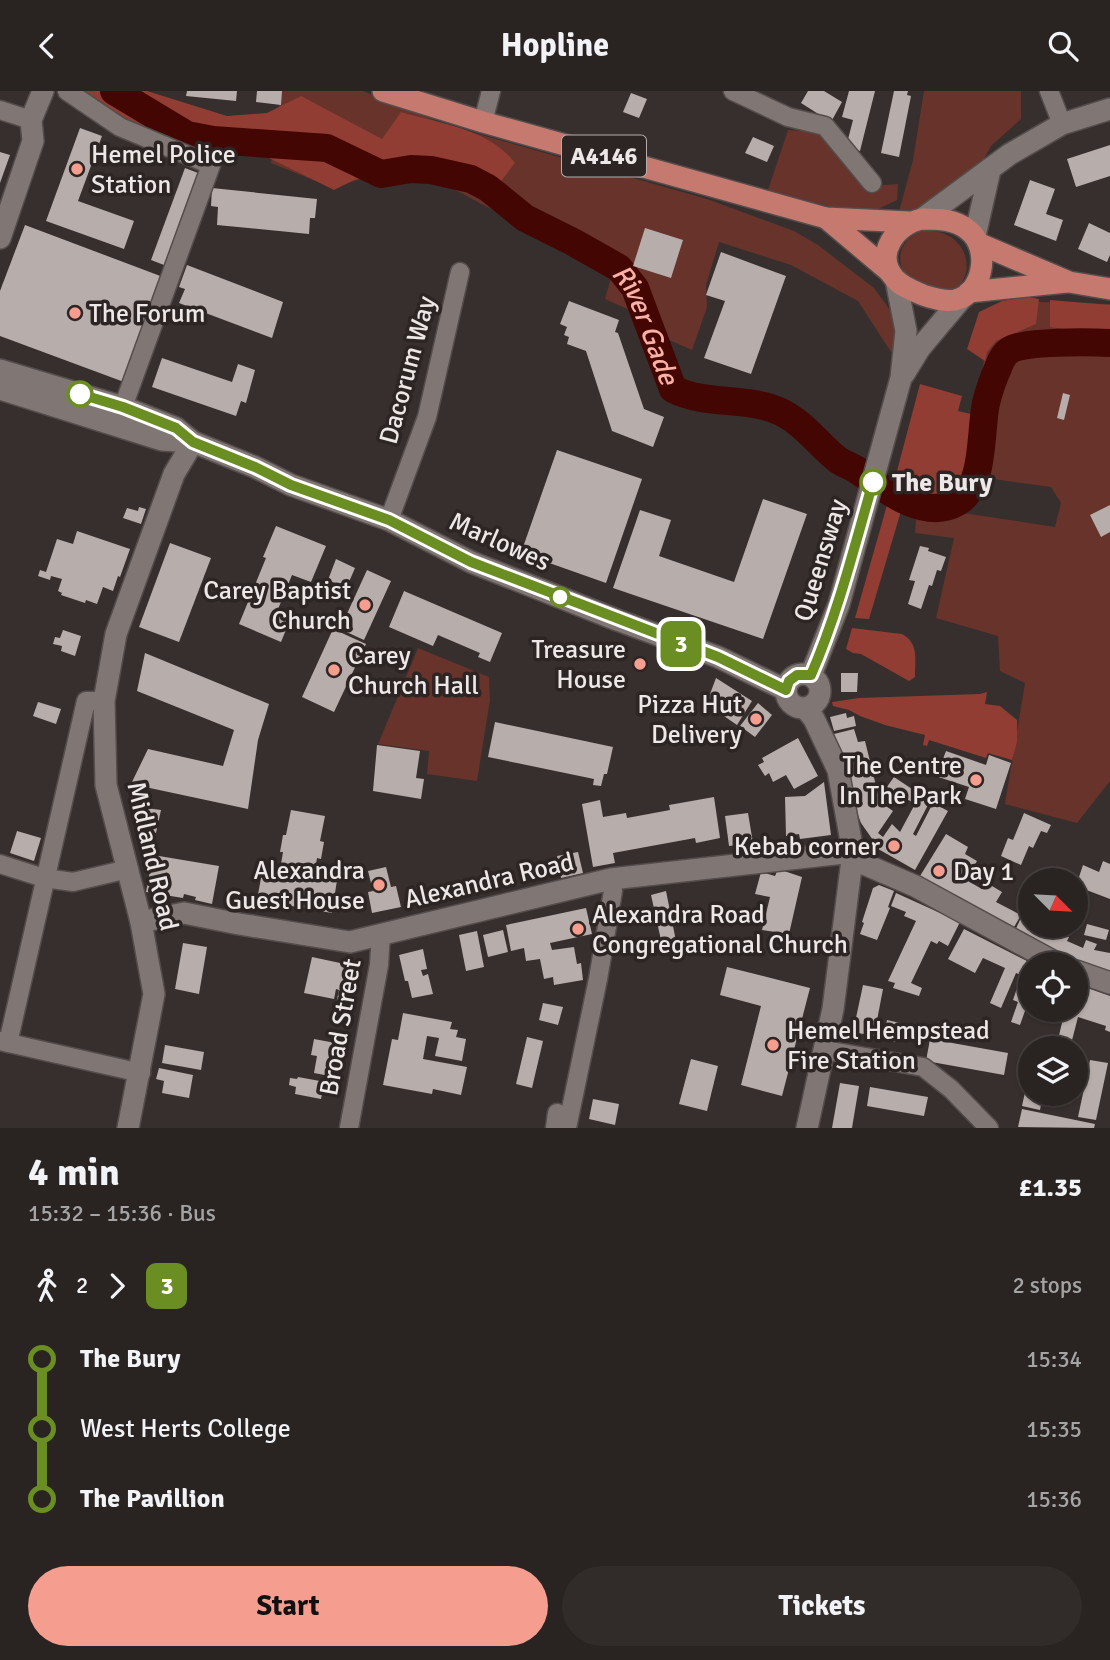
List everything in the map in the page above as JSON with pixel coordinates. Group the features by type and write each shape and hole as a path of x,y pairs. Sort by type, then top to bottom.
{"main road":[{"name":"A4146","path":"383,91 483,123 826,218 916,220"},
{"name":"A4146","path":"826,218 893,276"},
{"path":"1069,282 965,295 953,300 931,298 908,288 893,276 887,256 888,247 898,231 916,220 942,219 969,230 977,240 1069,282 1110,289"},
{"path":"965,295 981,267 977,240"}],"street":[{"path":"0,238 33,141 31,120 43,91"},
{"path":"67,91 120,127 211,165 123,407"},
{"path":"483,123 491,91"},
{"path":"733,91 788,117 825,126 872,183"},
{"path":"1049,91 1062,124"},
{"path":"916,220 1010,155 1062,124 1110,109"},
{"path":"0,110 31,120"},
{"path":"977,240 990,170"},
{"name":"Dacorum Way","path":"389,520 427,417 460,272"},
{"name":"Queensway","path":"811,675 839,604 901,378 906,331 893,276"},
{"name":"Queensway","path":"901,378 920,348 965,295"},
{"name":"Marlowes","path":"0,370 123,407 176,428 193,442 291,485 389,520 471,562 718,657 786,690"},
{"name":"Marlowes","path":"0,389 162,440 193,442"},
{"name":"Midland Road","path":"128,1128 141,1073 154,993 141,922 106,785 104,701 116,634 174,474 193,442"},
{"path":"806,709 814,705 821,694 820,685 811,675 797,675 789,681 786,690 792,704 806,709 814,719 838,770 853,852 841,958 825,1049 807,1128"},
{"path":"104,701 86,701 4,1042 141,1073"},
{"path":"853,852 864,864 915,886 1036,952"},
{"name":"Alexandra Road","path":"141,922 184,913 239,925 350,942 611,879 853,852"},
{"path":"0,864 44,878 73,881 128,869"},
{"path":"560,1123 598,979 613,891 611,879"},
{"name":"Broad Street","path":"349,1128 379,965 381,934"},
{"path":"1088,975 1110,983"},
{"path":"825,1049 923,1067 951,1089 989,1128"}],"shaded area":[{"path":"79,91 147,91 227,116 267,113 301,96 382,139 401,112 478,135 504,151 515,163 491,194 439,177 387,170 354,180 334,190 259,153 212,146 204,152 117,120"},
{"path":"281,91 363,91 443,124 707,199 794,231 818,245 874,288 893,314 897,347 891,352 858,301 791,265 719,242 706,285 707,307 692,350 669,340 661,324 605,299 612,274 439,181 386,171 333,188 271,163"},
{"path":"924,91 1021,91 1021,119 991,146 980,166 911,213 899,212 913,160"},
{"path":"788,130 823,132 869,186 898,184 897,200 874,211 854,213 768,190"},
{"path":"921,231 939,232 953,239 962,249 966,272 962,282 953,289 932,289 905,275 900,262 902,250 909,239"},
{"path":"1028,297 1039,299 1036,324 996,341 987,352 985,361 967,349 979,312 1002,301"},
{"path":"1050,300 1110,305 1110,331 1050,327"},
{"path":"1008,301 1110,304 1110,781 1077,823 1005,804 1025,683 1000,671 998,636 936,618 954,538 915,533 917,506 1055,527 1061,503 1051,487 986,478 965,470 985,354"},
{"path":"920,384 962,396 958,411 973,413 968,452 961,477 953,486 941,492 925,494 893,486"},
{"path":"889,498 904,501 869,619 855,618"},
{"path":"852,628 902,634 914,647 915,677 909,681 861,654 846,649"},
{"path":"418,648 489,677 490,700 477,781 427,774 429,751 378,744"},
{"path":"987,692 985,704 1000,706 1017,720 1017,742 1012,760 988,753 986,758 929,740 927,746 923,745 925,735 885,725 833,706 832,702 859,698"}],"building":[{"path":"187,91 237,91 236,101 186,96"},
{"path":"257,91 282,91 281,105 256,102"},
{"path":"808,91 824,91 842,102 831,122 801,103"},
{"path":"849,91 875,91 860,151 846,147 853,120 842,117"},
{"path":"894,91 908,91 907,95 911,96 899,157 881,153"},
{"path":"631,93 647,99 639,118 623,112"},
{"name":"Hemel Police Station","path":"80,128 102,136 78,201 134,221 124,249 46,221"},
{"path":"753,137 774,146 767,162 745,153"},
{"path":"1110,145 1110,176 1076,187 1067,159"},
{"path":"0,152 10,155 0,183"},
{"path":"185,168 198,173 164,265 151,260"},
{"path":"1030,180 1055,189 1046,214 1063,220 1056,241 1014,225"},
{"path":"212,188 317,199 315,218 310,218 309,234 217,225 218,207 211,206"},
{"path":"1089,223 1110,233 1110,255 1107,262 1078,249"},
{"name":"The Forum","path":"25,225 163,277 124,382 0,336 0,291"},
{"path":"645,228 683,240 671,278 633,266"},
{"path":"721,252 786,276 751,374 704,358 725,301 706,295"},
{"path":"187,265 283,302 272,338 179,303 185,289 179,287"},
{"path":"569,301 619,320 615,332 618,333 644,409 664,417 653,447 612,431 586,351 567,344 569,337 564,335 567,327 560,324"},
{"path":"162,358 232,382 238,364 255,370 246,403 241,401 236,416 152,387"},
{"path":"1063,393 1070,395 1064,420 1057,418"},
{"path":"557,450 642,479 606,583 521,553"},
{"path":"763,499 807,514 763,639 613,588 640,510 671,520 659,556 734,582"},
{"path":"1110,505 1110,532 1101,537 1090,515"},
{"path":"139,507 146,509 141,524 123,518 127,508 138,511"},
{"path":"276,526 326,546 311,582 292,575 276,614 290,620 281,642 239,624"},
{"path":"77,531 130,549 113,591 103,587 97,604 61,595 58,591 62,579 51,576 50,580 38,576 40,570 46,572 57,539 73,544"},
{"path":"170,543 211,558 179,642 139,627"},
{"name":"The Bury","path":"920,546 946,557 941,571 937,570 932,586 929,585 921,609 908,604 915,581 909,580"},
{"path":"336,559 355,568 346,589 342,587 337,598 329,595 335,583 328,580"},
{"name":"Carey Baptist Church","path":"367,570 391,581 364,640 340,629"},
{"path":"404,591 502,633 490,662 478,657 480,653 438,635 433,646 389,627"},
{"name":"Carey Church Hall","path":"333,629 366,644 334,712 302,697"},
{"path":"63,630 81,636 75,656 61,651 62,646 53,644 55,637 60,638"},
{"path":"145,653 269,704 258,740 248,809 131,784 148,749 223,766 234,730 137,691"},
{"path":"841,673 858,673 857,692 841,692"},
{"path":"716,678 752,701 737,725 721,714 724,708 707,702"},
{"path":"38,702 61,709 56,724 33,716"},
{"path":"758,703 772,715 755,737 740,726"},
{"path":"846,713 847,718 854,716 856,726 834,731 830,717"},
{"path":"495,722 613,747 607,774 604,774 601,786 593,785 594,779 488,757"},
{"path":"854,729 858,742 865,741 879,798 894,777 930,801 913,834 916,836 933,803 948,811 915,870 873,846 875,843 861,823 852,799 834,734","holes":["897,793 915,804 900,832 892,824 883,837 878,833 893,811 883,804 887,799 891,802"]},
{"path":"798,738 818,776 794,789 786,775 773,782 769,773 765,776 758,765 764,762 762,758"},
{"path":"377,745 420,751 416,778 424,779 421,799 373,791"},
{"name":"The Centre In The Park","path":"946,751 986,765 989,755 1011,763 996,809 965,799 969,787 926,773 931,760 941,764"},
{"path":"824,782 831,835 800,839 799,834 786,836 785,797 805,796"},
{"path":"714,797 720,838 696,843 695,838 613,853 615,863 593,867 582,804 600,800 603,817 626,813 627,818 670,810 669,805"},
{"path":"146,808 161,810 156,833 142,831"},
{"path":"291,810 325,816 320,841 324,842 321,859 317,858 314,876 337,880 332,913 257,900 263,867 280,870 283,835 286,835"},
{"path":"748,813 753,843 729,846 725,816"},
{"path":"1024,813 1051,825 1047,833 1041,831 1033,848 1029,846 1021,865 1001,856 1008,838 1013,840"},
{"path":"17,831 41,838 34,861 10,853"},
{"path":"946,834 968,847 965,854 977,861 966,880 982,889 987,883 1002,892 996,902 1018,913 1018,920 1010,934 980,911 920,876"},
{"path":"578,852 583,873 561,878 557,856"},
{"path":"153,855 219,866 212,904 184,894 183,898 146,892"},
{"path":"1103,861 1110,864 1110,899 1088,891 1088,868 1082,868 1083,865 1099,872"},
{"path":"386,867 391,887 396,886 401,907 372,913 368,892 373,891 368,871"},
{"path":"778,869 802,877 789,934 762,930 770,897 755,894 761,872 775,876"},
{"path":"879,885 894,891 877,940 860,934 873,888"},
{"path":"666,891 677,946 663,949 651,895"},
{"path":"896,893 960,922 948,946 939,941 937,944 931,941 911,983 922,988 919,996 893,988 895,983 888,981 916,921 904,916 906,912 891,906"},
{"path":"586,908 592,934 550,943 552,950 574,947 577,964 581,963 583,980 554,985 553,977 544,979 540,959 526,961 524,948 511,951 506,925"},
{"path":"1018,924 1018,937 1013,935"},
{"path":"1088,924 1109,930 1106,940 1088,936"},
{"path":"964,929 1018,956 1018,974 1016,973 1001,1008 990,1003 1005,968 983,958 975,973 948,959"},
{"path":"503,930 508,952 488,957 483,935"},
{"path":"477,931 484,967 466,971 459,935"},
{"path":"1020,938 1068,938 1067,941 1083,948 1086,940 1097,944 1094,950 1110,953 1110,975 1088,966 1088,952 1054,952"},
{"path":"183,943 207,947 199,994 175,989"},
{"path":"423,949 427,969 421,970 423,976 428,974 433,994 412,998 399,955"},
{"path":"312,957 359,967 352,1003 337,1000 339,990 336,989 334,999 304,993"},
{"name":"Hemel Hempstead Fire Station","path":"727,967 810,988 782,1096 741,1085 761,1006 720,995"},
{"path":"863,985 883,989 874,1036 853,1032"},
{"path":"1018,988 1018,1002 1013,1000"},
{"path":"1088,988 1110,996 1110,1032 1105,1030 1106,1026 1088,1020"},
{"path":"1018,1002 1018,1022 1021,1022 1020,1025 1011,1022"},
{"path":"543,1003 563,1007 558,1025 539,1020"},
{"path":"403,1013 452,1022 450,1029 458,1030 456,1037 466,1039 462,1061 435,1056 439,1038 427,1036 423,1059 467,1067 461,1095 433,1089 432,1094 383,1085 392,1039 398,1040"},
{"path":"887,1020 900,1023 896,1042 883,1039"},
{"path":"1062,1022 1077,1022 1073,1036 1059,1036"},
{"path":"527,1037 543,1041 532,1088 516,1084"},
{"path":"314,1039 341,1044 336,1070 331,1070 330,1076 314,1073 317,1056 311,1055"},
{"path":"930,1039 1008,1053 1004,1075 926,1061"},
{"path":"165,1045 204,1052 201,1070 162,1063"},
{"path":"691,1059 718,1066 707,1111 679,1104"},
{"path":"1090,1060 1108,1063 1096,1120 1078,1117 1080,1106 1088,1106"},
{"path":"159,1068 193,1075 189,1098 162,1093 164,1081 156,1079"},
{"path":"290,1078 320,1081 319,1087 323,1088 321,1099 295,1094 296,1087 289,1085"},
{"path":"840,1083 859,1086 852,1128 832,1128"},
{"path":"870,1087 928,1097 924,1116 867,1106"},
{"path":"593,1099 619,1104 615,1125 589,1119"},
{"path":"1022,1106 1041,1106 1040,1110"},
{"path":"1022,1109 1095,1124 1094,1128 1018,1127"}],"waterway":[{"name":"River Gade","path":"114,91 187,135 213,140 327,148 381,174 411,169 431,170 471,179 488,188 525,218 619,268 635,288 673,389 699,398 754,404 781,412 804,428 838,460 891,493 918,505 945,507 958,502 973,484 980,457 987,399 1000,363 1010,350 1043,344 1110,343"}],"bus line":[{"name":"3","path":"80,394 123,407 176,428 193,442 291,485 389,520 471,562 718,657 786,690 789,681 797,675 811,675 821,653 839,604 873,482"}],"place":[{"name":"Hemel Police Station","path":"77,169"},
{"name":"The Forum","path":"75,313"},
{"name":"The Bury","path":"873,482"},
{"name":"Carey Baptist Church","path":"365,605"},
{"name":"Treasure House","path":"640,664"},
{"name":"Carey Church Hall","path":"334,670"},
{"name":"Pizza Hut Delivery","path":"756,719"},
{"name":"The Centre In The Park","path":"976,780"},
{"name":"Kebab corner","path":"894,846"},
{"name":"Day 1","path":"939,871"},
{"name":"Alexandra Guest House","path":"379,885"},
{"name":"Alexandra Road Congregational Church","path":"578,929"},
{"name":"Hemel Hempstead Fire Station","path":"773,1045"}]}
